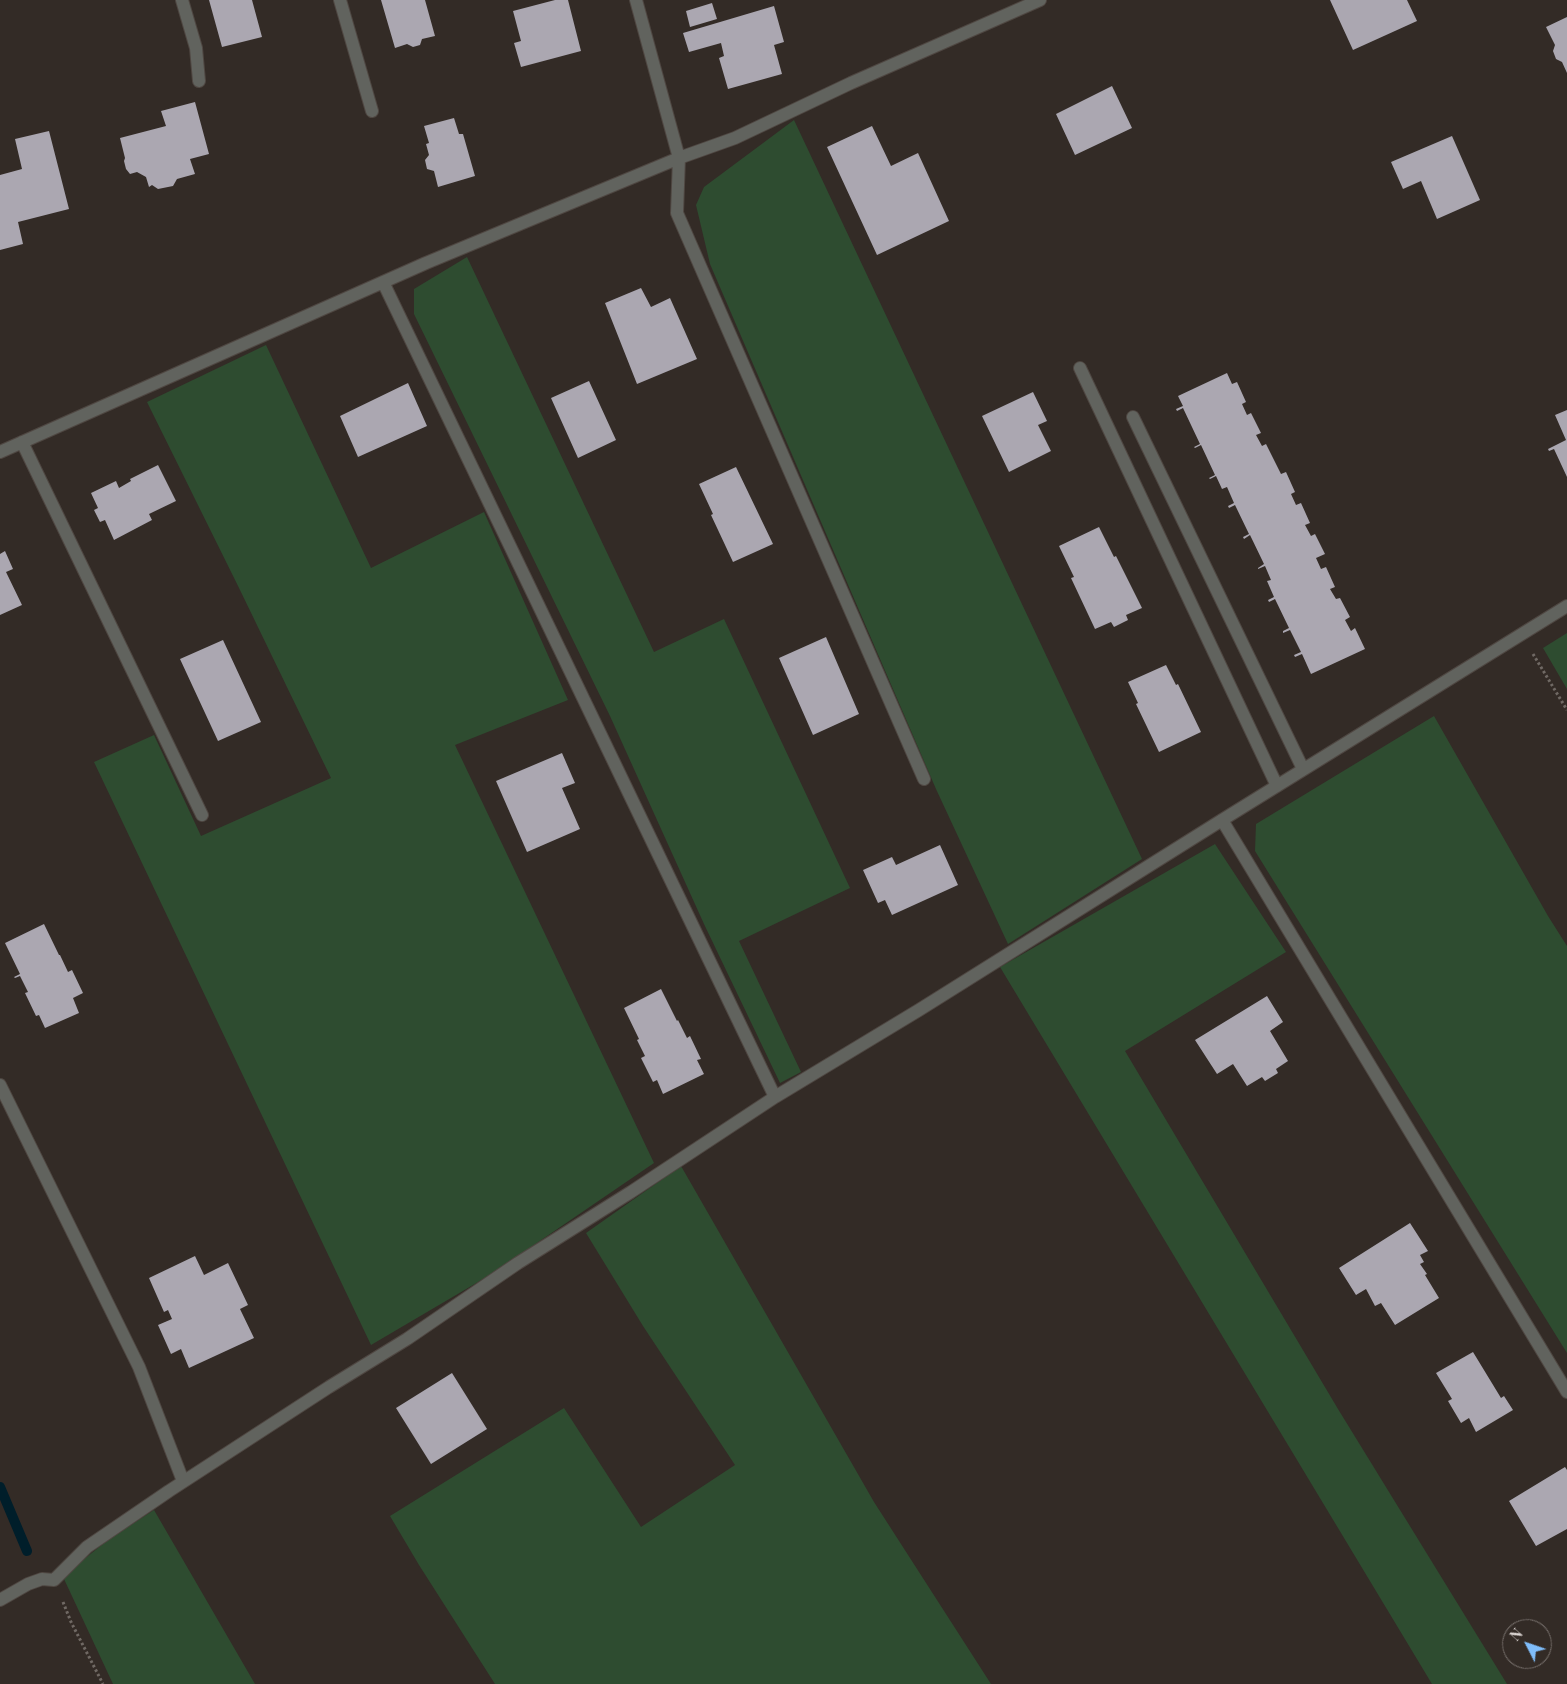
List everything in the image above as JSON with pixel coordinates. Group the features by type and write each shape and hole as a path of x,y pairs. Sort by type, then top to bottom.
{"street":[{"path":"182,0 196,48 199,81"},
{"path":"340,0 372,111"},
{"path":"636,0 679,158 677,213 924,779"},
{"path":"0,452 383,282 679,158 735,138 1040,0"},
{"path":"383,282 775,1097"},
{"path":"1080,368 1277,786"},
{"path":"1133,417 1303,769"},
{"path":"22,442 202,814"},
{"path":"0,1600 28,1584 42,1579 54,1580 87,1547 183,1481 407,1339 518,1263 631,1192 775,1097 919,1010 1567,606"},
{"path":"1222,820 1567,1392"},
{"path":"0,1085 139,1367 183,1481"}],"path":[{"path":"1521,634 1567,710"},
{"path":"54,1580 71,1622 103,1684"}],"green space":[{"path":"794,120 1142,859 1008,944 936,789 710,264 696,205 704,187"},
{"path":"467,257 654,652 724,619 850,888 739,941 801,1072 780,1083 704,924 610,716 414,314 414,289"},
{"path":"266,345 371,568 484,512 568,700 455,745 654,1163 490,1275 371,1345 94,762 154,735 201,836 331,778 147,402"},
{"path":"1567,633 1567,689 1543,648"},
{"path":"1434,716 1567,946 1567,1353 1255,851 1256,824"},
{"path":"1215,844 1286,952 1125,1051 1338,1409 1507,1684 1432,1684 1000,967"},
{"path":"681,1166 874,1502 991,1684 495,1684 419,1565 390,1516 564,1408 641,1527 735,1465 643,1326 586,1233"},
{"path":"154,1510 255,1684 113,1684 64,1579 77,1565 109,1539"}],"building":[{"path":"209,0 252,0 262,37 222,47"},
{"path":"381,0 425,0 435,36 422,39 420,45 413,47 407,44 395,48"},
{"path":"555,0 568,0 581,51 521,67 514,43 521,41 513,11"},
{"path":"1330,0 1407,0 1417,21 1353,50"},
{"path":"712,3 717,19 690,27 686,11"},
{"path":"774,6 784,42 774,45 782,74 728,89 719,58 724,56 721,43 689,52 683,33"},
{"path":"1567,17 1567,73 1562,62 1556,59 1553,51 1555,45 1546,27"},
{"path":"1112,86 1132,128 1075,155 1056,114"},
{"path":"195,102 209,154 190,159 195,174 177,179 173,186 158,189 152,185 149,187 146,177 137,172 130,174 126,169 120,138 166,126 161,111"},
{"path":"454,118 459,134 463,134 475,176 438,187 434,171 427,169 425,160 429,155 426,144 429,143 424,126"},
{"path":"872,126 891,166 918,153 949,221 877,255 827,147"},
{"path":"49,131 69,209 18,222 23,244 0,250 0,175 22,169 15,139"},
{"path":"1452,136 1480,200 1437,219 1421,181 1403,189 1391,162"},
{"path":"641,288 651,307 670,298 697,359 637,384 605,303"},
{"path":"1227,373 1232,384 1237,382 1246,402 1242,404 1247,415 1251,413 1261,433 1256,435 1262,446 1266,444 1281,474 1286,472 1295,492 1291,494 1296,505 1301,503 1310,523 1305,525 1311,536 1315,534 1325,554 1316,558 1321,569 1326,567 1335,587 1330,589 1336,599 1340,598 1350,617 1345,620 1351,631 1355,628 1365,649 1311,674 1302,654 1295,657 1294,655 1301,652 1290,630 1283,633 1283,631 1289,628 1275,599 1269,602 1268,600 1274,597 1267,581 1271,580 1265,566 1258,569 1264,564 1250,535 1244,539 1243,537 1249,534 1235,505 1229,508 1228,506 1234,503 1227,487 1222,489 1216,476 1209,478 1215,475 1201,445 1194,447 1200,444 1183,408 1177,411 1176,409 1183,406 1178,396"},
{"path":"589,381 616,440 578,458 551,398"},
{"path":"408,383 427,426 358,457 340,416"},
{"path":"1033,392 1047,421 1038,425 1051,451 1009,472 982,416"},
{"path":"1567,410 1567,477 1554,449 1549,451 1548,449 1566,440 1555,415"},
{"path":"158,465 176,501 149,514 152,520 114,540 105,520 100,522 94,510 98,508 91,493 116,481 119,488 131,481 130,479"},
{"path":"736,467 773,544 733,562 699,484"},
{"path":"1099,527 1142,608 1126,615 1128,620 1114,627 1111,622 1095,629 1071,578 1074,577 1059,546"},
{"path":"5,551 13,569 6,572 22,605 0,615 0,554"},
{"path":"826,637 859,714 813,735 779,658"},
{"path":"223,640 261,722 218,741 180,659"},
{"path":"1166,665 1176,685 1178,684 1201,732 1159,752 1136,704 1138,703 1128,682"},
{"path":"562,753 575,783 562,788 580,829 527,852 496,781"},
{"path":"940,845 958,885 892,915 885,900 878,903 863,870 892,857 896,865"},
{"path":"44,924 68,972 72,970 83,993 73,998 79,1013 45,1028 39,1015 36,1016 25,993 28,992 20,976 14,977 20,974 5,943"},
{"path":"661,989 687,1038 690,1036 701,1059 697,1060 704,1074 663,1094 657,1080 653,1082 641,1058 645,1056 624,1008"},
{"path":"1267,996 1283,1022 1270,1031 1288,1061 1276,1069 1278,1073 1265,1081 1262,1077 1247,1086 1233,1064 1217,1074 1195,1040"},
{"path":"1410,1223 1428,1251 1420,1255 1424,1262 1420,1264 1439,1298 1395,1325 1381,1303 1375,1306 1366,1289 1356,1295 1339,1268"},
{"path":"195,1256 204,1275 228,1263 248,1305 240,1309 254,1338 189,1368 181,1349 171,1354 158,1325 172,1319 168,1310 164,1312 149,1278"},
{"path":"1473,1352 1501,1398 1504,1396 1513,1410 1476,1432 1469,1418 1461,1423 1448,1401 1452,1399 1436,1373"},
{"path":"452,1373 487,1429 431,1464 396,1408"},
{"path":"1565,1467 1567,1470 1567,1529 1536,1546 1509,1501"}],"waterway":[{"path":"0,1487 27,1551"}]}
